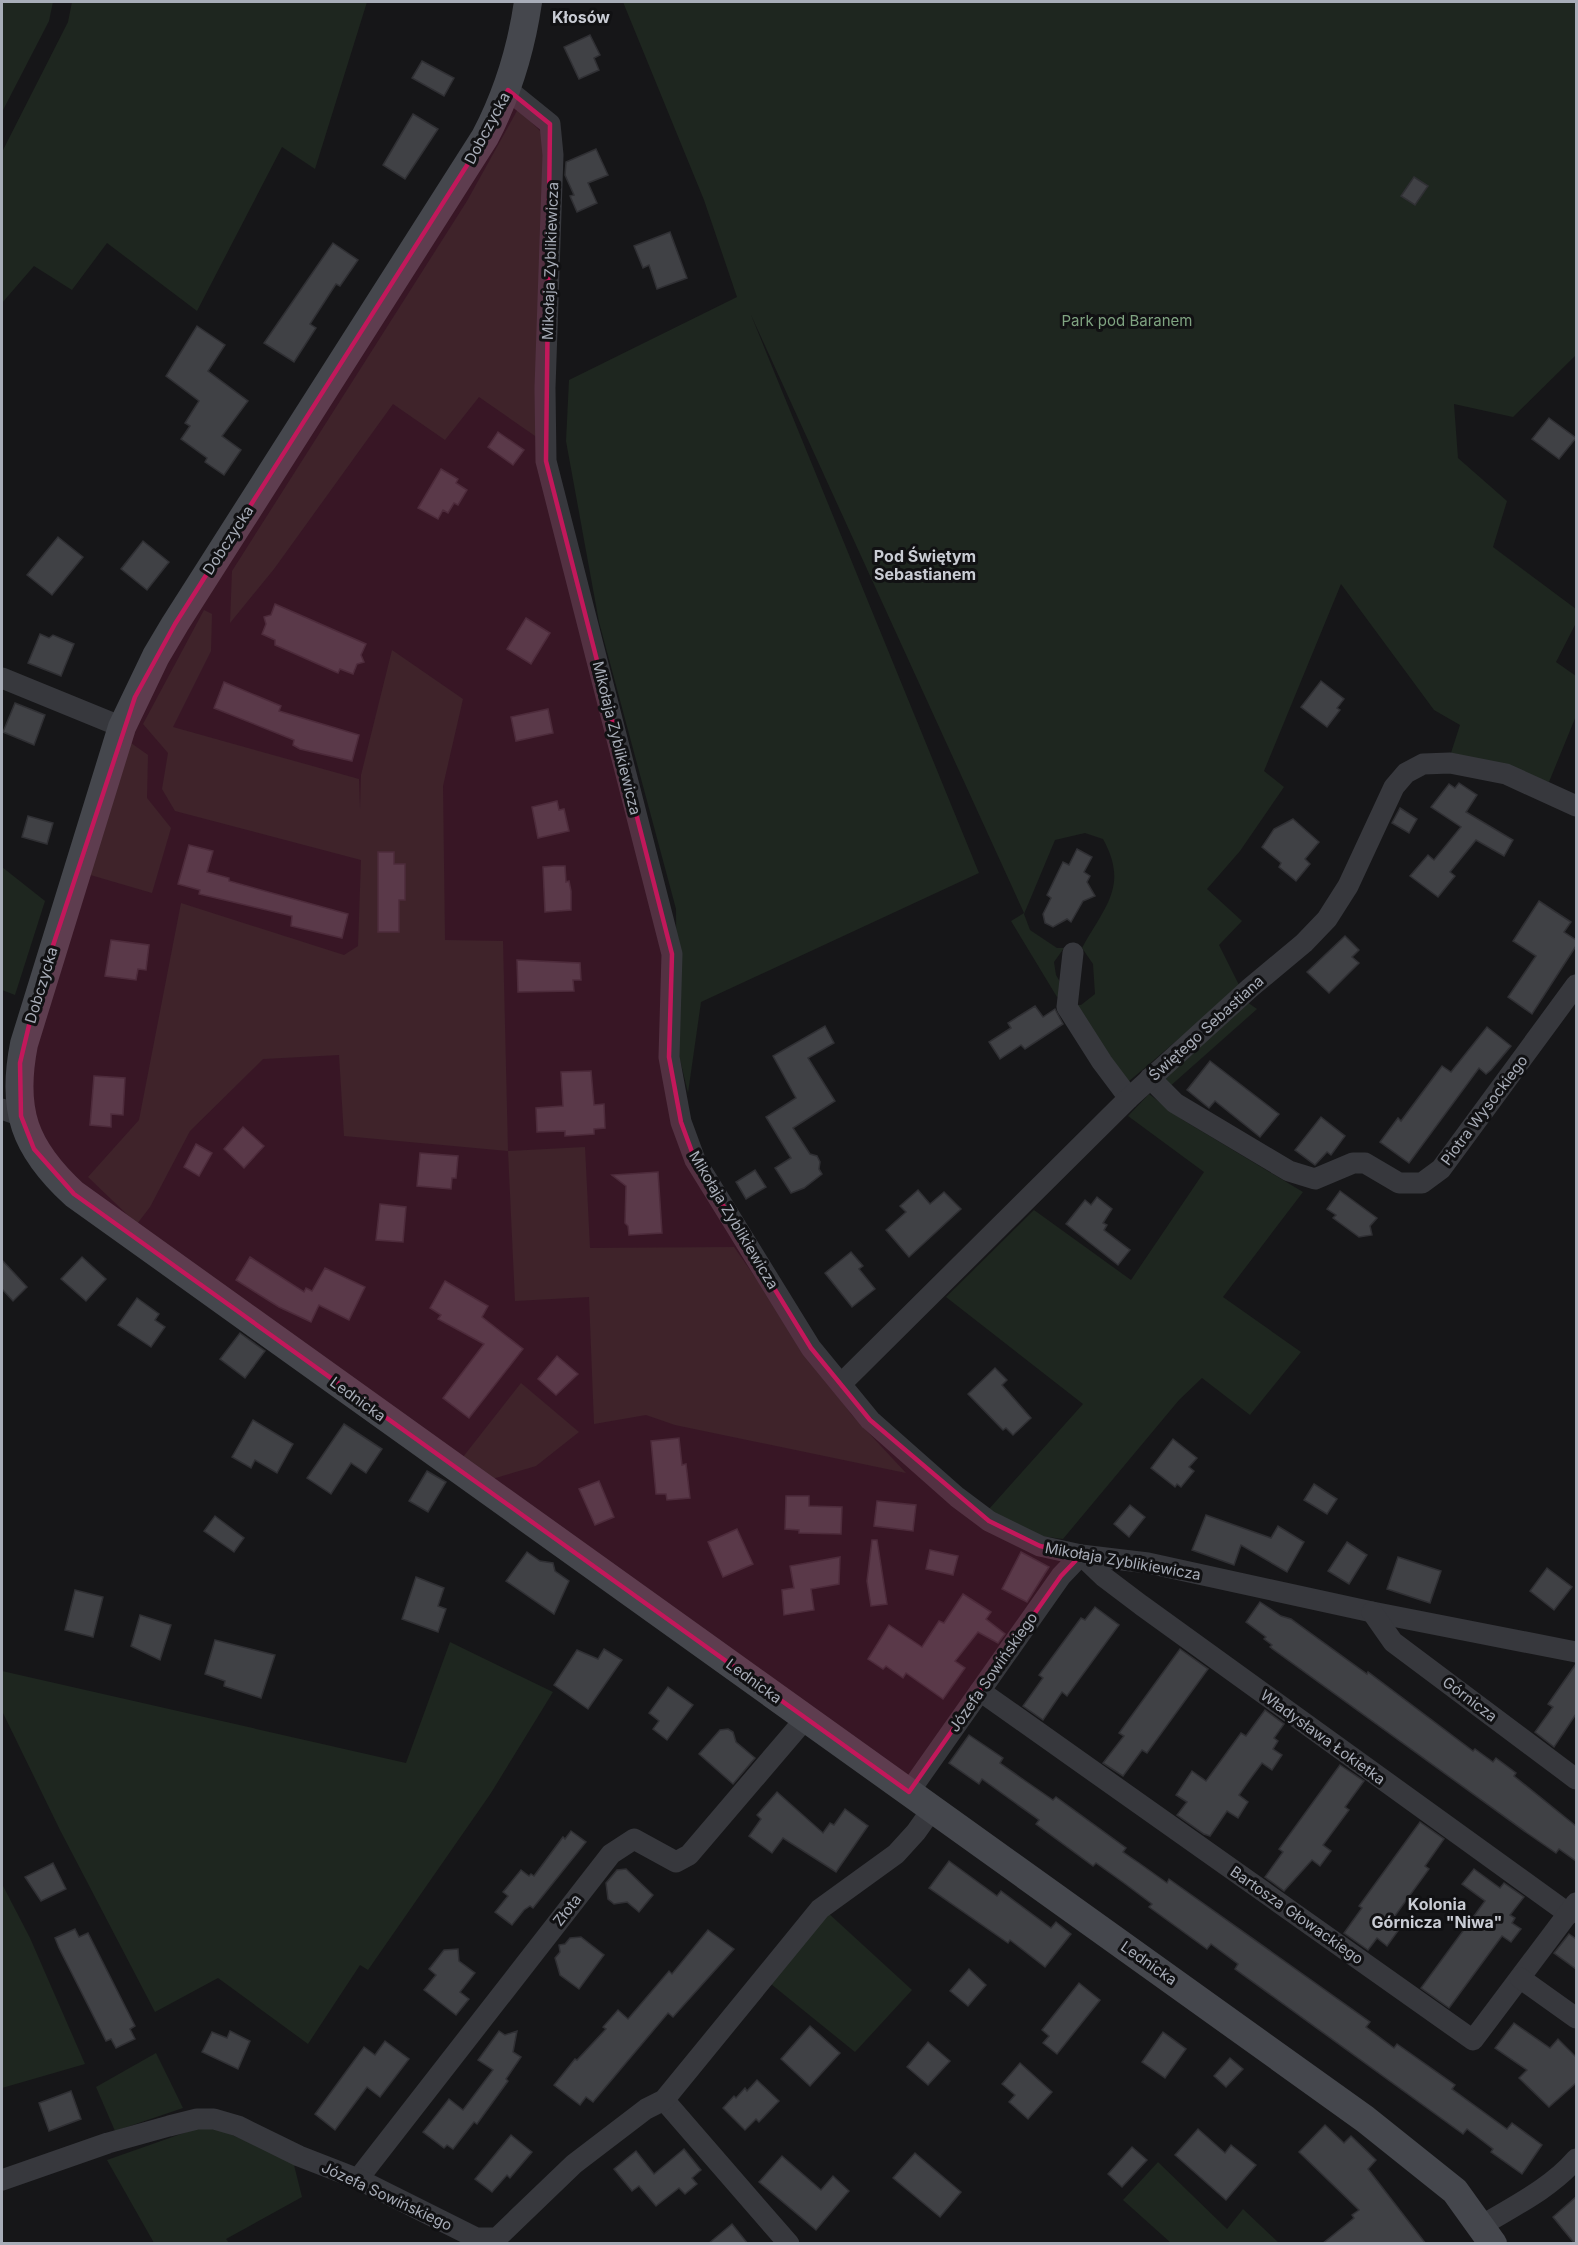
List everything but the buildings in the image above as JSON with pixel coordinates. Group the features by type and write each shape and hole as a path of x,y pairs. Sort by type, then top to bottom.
{"main road":[{"name":"Dobczycka","path":"11,1113 24,1044 122,727 160,648 485,137 508,90 528,2"},
{"name":"Lednicka","path":"11,1113 54,1176 74,1194 1365,2119 1444,2180 1466,2203 1487,2235"}],"street":[{"name":"Mikołaja Zyblikiewicza","path":"508,90 550,124 553,155 545,388 546,461 672,954 669,1057 681,1122 695,1160 811,1348 870,1420 925,1471 989,1521 1040,1546 1081,1555 1148,1563 1372,1612 1576,1652"},
{"path":"2,678 122,727"},
{"name":"Świętego Sebastiana","path":"841,1384 1129,1098 1304,943 1327,919 1348,886 1394,787 1406,772 1423,764 1450,764 1506,774 1576,806"},
{"path":"1073,953 1067,1007 1102,1062 1129,1098"},
{"name":"Piotra Wysockiego","path":"1150,1078 1175,1103 1289,1171 1316,1179 1338,1168 1365,1163 1399,1184 1422,1183 1441,1169 1576,986"},
{"name":"Józefa Sowińskiego","path":"909,1792 1060,1576 1081,1555"},
{"name":"Władysława Łokietka","path":"1081,1555 1104,1577 1141,1605 1573,1908"},
{"name":"Górnicza","path":"1372,1612 1394,1642 1576,1779"},
{"name":"Bartosza Głowackiego","path":"981,1691 1473,2040 1573,1908"},
{"name":"Złota","path":"358,2179 610,1854 634,1839 676,1862 689,1856 806,1718"},
{"name":"Józefa Sowińskiego","path":"2,2180 108,2143 197,2119 227,2121 299,2156 358,2179 477,2238 497,2238 574,2163 646,2109 664,2100 820,1909 896,1854 933,1808"},
{"path":"1520,1978 1576,2018"},
{"path":"664,2100 789,2244"},
{"path":"1487,2235 1528,2198 1566,2170 1576,2159"}],"highlighted area":[{"path":"508,90 550,124 546,461 672,954 669,1057 681,1122 695,1160 811,1348 870,1420 989,1521 1040,1546 1081,1555 1061,1576 909,1792 74,1194 34,1149 21,1116 20,1063 35,1000 135,697 175,624 485,137"}],"green space":[{"path":"2,2 53,2 49,21 2,112"},
{"path":"72,2 367,2 315,169 282,147 197,311 107,243 72,290 34,266 2,303 2,152 68,22"},
{"name":"Park pod Baranem","path":"623,2 1576,2 1576,355 1513,417 1454,404 1458,458 1507,501 1493,547 1576,609 1576,623 1556,662 1576,676 1576,716 1549,782 1450,756 1460,725 1434,710 1341,584 1264,771 1284,787 1240,851 1207,889 1242,921 1219,945 1240,987 1128,1082 1073,1005 1081,1005 1095,994 1093,964 1082,948 1111,895 1114,870 1111,855 1103,839 1085,833 1055,840 1024,914 1030,930 1057,948 1064,948 1054,962 1056,975 1066,992 1057,997 1011,921 1024,913 751,315 979,873 701,1002 688,1093 677,1047 676,909 599,622 566,441 569,380 737,297 704,200"},
{"path":"518,109 544,135 538,438 479,397 445,440 393,404 274,569 230,623 232,571 467,201"},
{"path":"204,610 212,614 211,651 173,727 359,779 360,809 361,775 392,650 463,699 443,786 445,940 503,941 508,1151 344,1136 339,1055 263,1059 190,1131 150,1207 137,1224 88,1177 139,1120 181,903 344,955 358,946 361,860 175,811 162,789 168,753 143,724"},
{"path":"131,743 148,755 147,798 171,828 152,893 87,874"},
{"path":"2,867 45,901 15,995 2,990"},
{"path":"1247,1002 1257,1009 1168,1088 1160,1080"},
{"path":"1149,1094 1183,1120 1303,1192 1223,1297 1301,1352 1250,1415 1202,1378 1179,1400 1063,1539 1033,1535 989,1509 1083,1404 946,1297 1034,1210 1131,1280 1204,1172 1128,1116"},
{"path":"585,1147 590,1248 734,1247 851,1414 906,1473 675,1425 646,1415 594,1424 589,1297 515,1301 508,1151"},
{"path":"521,1383 579,1432 536,1466 492,1479 463,1457"},
{"path":"450,1642 553,1692 491,1793 368,1970 360,1965 308,2044 218,1978 155,2012 60,1830 2,1711 2,1671 406,1763"},
{"path":"2,1884 30,1938 85,2064 2,2088"},
{"path":"827,1912 912,1990 855,2052 771,1984"},
{"path":"156,2053 183,2108 115,2131 96,2087"},
{"path":"198,2128 218,2129 293,2161 302,2197 226,2239 229,2243 154,2243 107,2160"},
{"path":"1158,2162 1227,2229 1243,2209 1279,2243 1171,2243 1123,2200"}],"district":[{"name":"Kłosów","path":"581,17"},
{"name":"Pod Świętym Sebastianem","path":"925,565"},
{"name":"Kolonia Górnicza \"Niwa\"","path":"1437,1913"}]}
